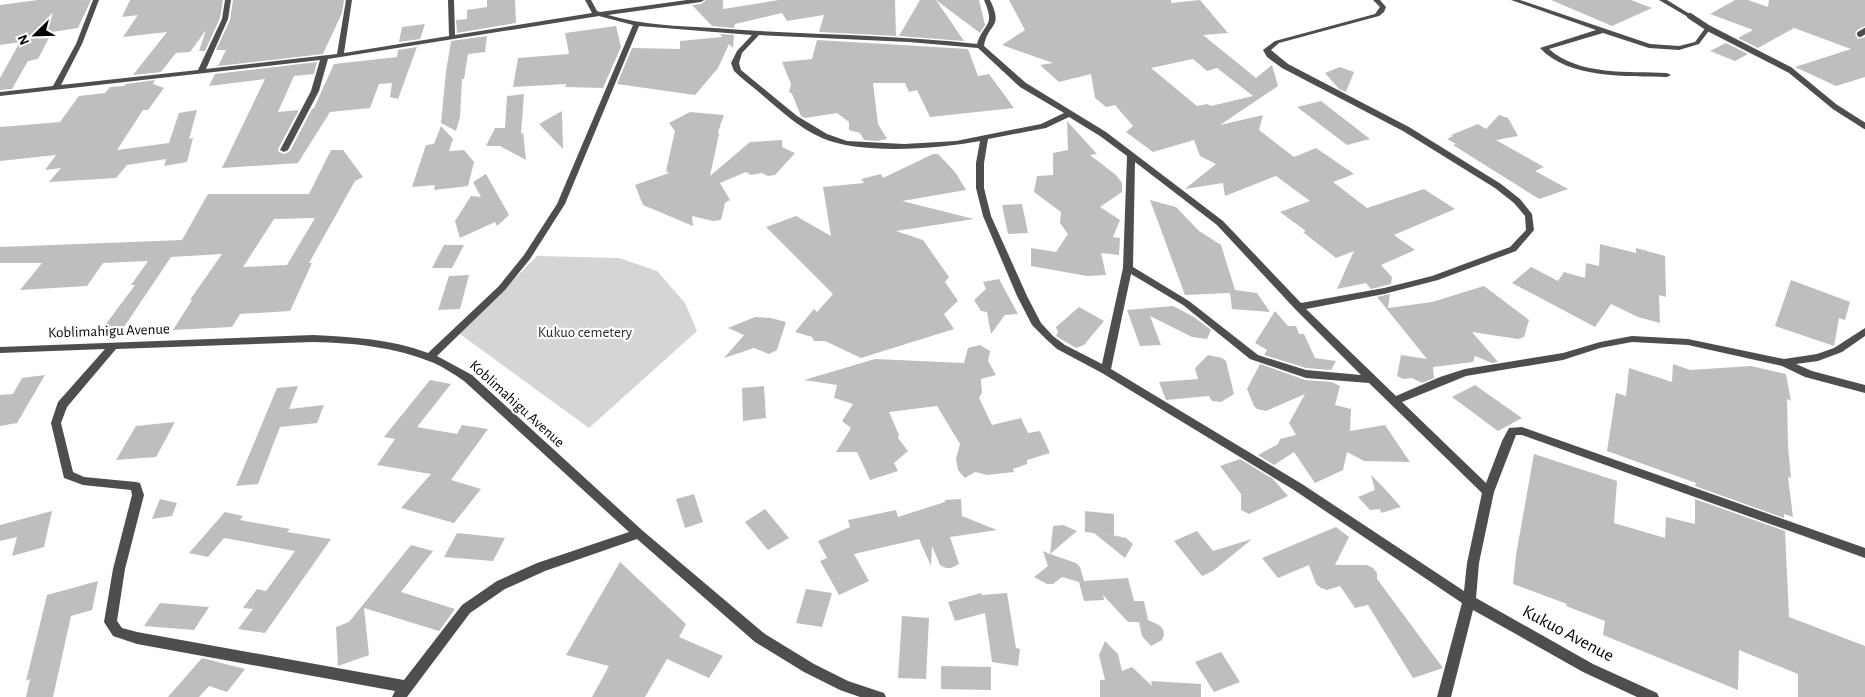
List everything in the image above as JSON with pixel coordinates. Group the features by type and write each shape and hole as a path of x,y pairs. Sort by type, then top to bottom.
{"street":[{"path":"57,86 79,44 96,0"},
{"path":"201,72 224,20 228,0"},
{"path":"340,56 350,0"},
{"path":"451,0 452,38"},
{"path":"588,0 590,7 600,15 638,23 757,34 926,41 980,46 1023,84 1103,134 1220,223 1298,307 1488,492"},
{"path":"0,94 57,86 340,56 701,0"},
{"path":"980,46 980,41 989,27 993,16 988,0"},
{"path":"1514,0 1650,46 1679,48 1697,43 1708,28"},
{"path":"1662,0 1690,16"},
{"path":"1298,307 1384,291 1436,278 1513,249 1530,230 1529,216 1517,201 1498,186 1406,129 1284,66 1270,55 1267,50 1277,42 1377,15 1383,10 1381,1"},
{"path":"431,356 502,288 521,265 561,204 621,58 638,23"},
{"path":"1604,30 1544,48 1569,65 1586,70 1667,75"},
{"path":"757,34 739,52 735,63 738,72 794,118 824,136 846,143 877,146 928,146 984,139 1044,126 1070,113"},
{"path":"284,150 315,91 325,57"},
{"name":"Kukuo Avenue","path":"984,139 980,163 980,188 988,216 1022,296 1037,325 1061,347 1106,370 1305,492 1468,601 1588,668 1652,697"},
{"path":"1106,370 1128,268 1131,156"},
{"path":"1128,268 1186,303 1254,357 1306,374 1371,379"},
{"path":"1784,363 1818,357 1838,350 1865,332"},
{"name":"Koblimahigu Avenue","path":"0,350 348,339 384,344 431,356 452,366 468,378 639,534 760,638 809,668 845,686 878,697"},
{"path":"1394,401 1465,373 1563,356 1600,345 1632,339 1688,342 1784,363 1809,374 1865,389"},
{"path":"114,345 62,405 56,423 68,475 83,481 136,486 138,495 119,569 110,622 118,632 137,638 403,692 466,609 501,585 541,567 639,534"},
{"path":"1444,697 1468,601 1473,563 1488,492 1507,441 1513,431 1522,431 1865,553"}],"lane":[{"path":"1690,16 1708,28 1790,70 1835,107 1865,126"}],"green space":[{"name":"Kukuo cemetery","path":"537,256 619,258 657,271 685,303 697,331 589,428 460,334"}],"building":[{"path":"38,0 91,0 78,28 52,32 38,59 28,61 12,89 0,90 0,78 20,42 0,45 0,5"},
{"path":"130,0 223,0 220,18 205,51 199,51 206,30 190,52 176,53 161,72 133,75 167,32 123,37 138,15 122,17"},
{"path":"233,0 344,0 342,13 323,54 218,66 226,50 216,50 230,20"},
{"path":"487,0 515,0 516,23 457,33 456,20 467,19 467,10 487,7"},
{"path":"706,0 723,0 723,9 779,0 895,0 896,36 819,32 824,15 787,21 782,13 735,24 734,28 712,26 692,5 701,4"},
{"path":"920,0 936,0 964,41 899,36"},
{"path":"936,0 979,0 985,25 980,33"},
{"path":"1009,0 1171,0 1171,3 1200,0 1228,33 1203,35 1256,78 1272,65 1278,86 1220,125 1263,115 1259,130 1294,157 1316,148 1354,174 1333,182 1367,208 1424,189 1455,209 1394,235 1415,250 1381,265 1392,277 1391,284 1371,289 1366,283 1337,289 1354,251 1336,258 1303,232 1306,231 1280,212 1310,201 1276,176 1225,196 1223,183 1185,189 1216,164 1200,156 1194,140 1153,152 1126,132 1133,126 1115,105 1106,107 1095,98 1091,74 1059,82 1040,65 1053,63 1002,45 1025,30","holes":["1193,59 1207,71 1217,68 1253,96 1211,106 1207,104 1197,106 1151,68"]},
{"path":"1551,0 1631,0 1652,8 1612,26"},
{"path":"1735,0 1748,0 1768,7 1769,0 1865,0 1865,26 1857,30 1855,34 1858,39 1865,37 1865,77 1836,86 1795,67 1851,49 1794,28 1758,48 1738,38 1753,30 1710,14"},
{"path":"425,24 420,39 399,42 402,27"},
{"path":"616,26 621,47 603,88 565,87 566,84 513,87 518,58 569,54 565,33"},
{"path":"720,34 734,35 733,48 729,44 718,68 695,95 617,84 632,48 680,49 680,41 722,37"},
{"path":"487,36 485,52 468,54 464,79 462,79 460,117 456,131 441,123 451,41"},
{"path":"817,40 968,49 978,76 989,74 1014,108 930,117 917,90 909,92 905,83 873,83 878,124 887,139 877,141 864,140 860,133 849,130 849,122 837,113 805,118 801,116 792,94 789,92 791,84 782,62 812,59"},
{"path":"1726,43 1748,54 1735,61 1710,51"},
{"path":"417,47 398,99 390,97 392,83 379,84 370,108 330,112 298,163 222,168 265,79 209,86 215,74 317,62 314,74 294,76 278,112 299,110 278,149 279,152 285,154 290,151 314,108 334,64 397,57 398,50"},
{"path":"1340,67 1354,72 1346,92 1339,89 1325,73"},
{"path":"155,80 153,84 164,88 148,110 143,110 117,150 169,143 179,113 197,110 189,139 193,138 187,162 164,166 166,159 127,165 116,178 49,182 61,168 45,170 56,155 0,161 0,127 60,122 79,96 105,93 110,87"},
{"path":"524,94 521,134 523,132 526,160 500,146 486,146 495,128 505,128 507,96"},
{"path":"1321,101 1370,139 1347,145 1297,107"},
{"path":"562,111 563,149 539,124"},
{"path":"690,112 724,115 718,132 710,176 750,142 782,140 782,147 795,153 775,175 768,176 762,173 751,175 746,172 720,183 730,200 725,203 721,220 713,221 692,216 693,226 643,205 635,185 669,173 666,171 675,131 669,123"},
{"path":"1499,115 1508,118 1518,136 1496,140 1544,167 1535,171 1568,189 1539,199 1453,145 1456,144 1447,139 1453,136 1451,135 1478,124 1486,129"},
{"path":"1067,121 1097,154 1090,155 1116,175 1122,183 1122,192 1100,207 1120,220 1113,237 1120,238 1119,255 1101,253 1106,275 1087,276 1031,266 1031,248 1056,252 1068,234 1060,223 1061,212 1034,192 1037,176 1053,175 1053,153 1068,150"},
{"path":"441,126 453,139 449,151 464,150 474,162 468,186 434,190 435,185 412,187 426,145 434,144"},
{"path":"331,150 343,150 363,177 355,181 309,263 312,263 290,311 240,314 232,327 173,330 192,300 190,300 222,254 171,257 124,327 103,328 135,285 131,285 148,261 103,263 87,286 20,290 42,263 0,263 0,247 182,240 208,194 309,194","holes":["315,218 287,265 243,267 274,219"]},
{"path":"933,154 938,154 955,172 966,190 902,201 974,219 896,231 923,240 949,277 945,282 958,301 944,314 954,329 861,358 825,341 814,341 812,337 795,332 814,309 817,312 833,294 766,227 796,216 831,236 823,187 864,183 861,179 881,174 883,178"},
{"path":"486,174 509,215 497,226 495,222 460,238 455,221 471,196 481,197 473,182"},
{"path":"1150,200 1176,207 1199,231 1221,245 1235,290 1257,293 1270,312 1232,309 1230,293 1185,295"},
{"path":"1022,204 1028,233 1008,234 1002,205"},
{"path":"1600,244 1636,253 1636,248 1665,256 1666,297 1659,295 1660,323 1638,317 1611,304 1595,327 1512,283 1531,267 1558,281 1564,272 1585,278 1586,263 1599,266"},
{"path":"444,245 464,245 452,268 432,268"},
{"path":"469,275 460,309 438,310 449,276"},
{"path":"999,279 1018,314 1005,315 991,334 987,312 981,311 974,300 986,289 983,282"},
{"path":"1791,280 1850,302 1845,320 1839,318 1834,346 1775,326"},
{"path":"1484,286 1529,320 1524,337 1518,339 1472,332 1498,362 1492,363 1475,356 1473,362 1433,367 1434,378 1422,383 1412,378 1403,379 1397,376 1401,355 1427,359 1377,297 1390,294 1388,308 1432,302"},
{"path":"1173,306 1194,317 1211,330 1207,339 1192,337 1150,316 1161,345 1140,346 1127,310"},
{"path":"1079,307 1104,321 1084,345 1076,348 1056,336 1058,332 1056,327"},
{"path":"1275,311 1288,326 1296,326 1299,334 1304,334 1315,358 1336,361 1331,370 1306,368 1264,355 1267,350 1255,343"},
{"path":"755,317 771,318 786,322 777,350 769,354 754,348 724,358 744,335 728,328"},
{"path":"980,345 990,351 988,361 996,375 981,379 982,393 979,398 992,425 1021,418 1028,433 1040,431 1050,453 1027,460 1027,464 1013,469 1014,472 987,475 975,472 965,478 958,470 956,459 960,444 937,406 889,412 899,435 898,438 908,451 894,463 898,471 870,480 857,452 836,452 851,428 842,421 853,404 834,398 837,385 804,380 875,359 964,363 968,348"},
{"path":"1208,355 1222,358 1226,361 1234,394 1221,402 1212,401 1209,396 1166,400 1159,382 1198,379 1195,368"},
{"path":"1260,364 1305,380 1332,382 1340,386 1335,405 1351,409 1350,431 1385,425 1410,462 1364,461 1347,452 1343,470 1315,483 1294,452 1274,465 1258,455 1278,444 1280,439 1296,435 1289,423 1305,394 1266,411 1257,409 1247,389"},
{"path":"1673,364 1690,370 1751,366 1786,374 1791,401 1787,399 1791,478 1788,477 1793,517 1784,514 1784,518 1695,486 1696,483 1607,451 1616,393 1626,396 1629,368 1672,382"},
{"path":"45,375 17,423 0,426 0,395 13,394 22,378"},
{"path":"430,380 451,384 417,427 457,434 462,425 488,429 451,480 481,489 454,523 401,508 431,474 377,465 395,439 384,437"},
{"path":"1475,385 1522,418 1498,431 1452,397"},
{"path":"298,386 289,409 324,405 317,423 280,427 258,484 236,486 277,388"},
{"path":"764,386 766,418 743,421 742,388"},
{"path":"175,422 156,457 116,460 136,426"},
{"path":"1534,454 1617,481 1614,523 1665,538 1666,517 1695,524 1695,499 1785,531 1789,617 1865,646 1865,697 1798,697 1798,674 1739,650 1738,690 1603,635 1605,621 1566,606 1567,604 1513,584 1516,555"},
{"path":"1240,459 1273,479 1288,496 1249,514 1241,510 1241,494 1220,466"},
{"path":"1371,475 1401,507 1381,513 1380,509 1370,510 1358,497 1375,490"},
{"path":"694,494 703,522 685,528 676,499"},
{"path":"160,499 177,503 172,516 152,519"},
{"path":"961,499 962,516 997,530 950,537 959,564 951,568 940,565 932,546 931,566 919,539 854,554 869,581 839,595 820,561 827,558 818,541 850,527 848,520 896,510 898,517 945,502 945,500"},
{"path":"765,509 789,538 768,550 745,522"},
{"path":"52,511 44,547 12,556 17,537 0,541 0,525"},
{"path":"1085,511 1114,514 1114,535 1108,534 1126,538 1133,544 1125,558 1094,533 1085,532"},
{"path":"225,512 243,516 240,520 290,529 287,532 331,539 265,633 238,629 253,609 243,608 257,589 266,591 295,551 224,538 208,557 189,553"},
{"path":"1063,525 1077,531 1050,554 1053,526"},
{"path":"1336,527 1349,537 1335,565 1367,565 1373,568 1377,573 1377,579 1443,668 1413,678 1368,605 1355,608 1340,586 1327,590 1321,588 1316,584 1309,565 1278,578 1262,558"},
{"path":"1197,531 1213,551 1252,539 1213,571 1202,576 1174,541"},
{"path":"457,533 505,538 493,561 444,557"},
{"path":"411,545 433,551 401,592 455,609 439,631 364,608 369,655 338,666 336,627 349,622"},
{"path":"1043,551 1076,563 1080,567 1084,581 1128,578 1134,601 1144,601 1148,620 1163,629 1164,635 1162,640 1151,646 1142,636 1139,622 1128,622 1103,595 1104,600 1084,601 1079,582 1062,577 1053,584 1047,584 1034,577 1048,566"},
{"path":"620,562 686,624 679,637 723,656 709,678 667,659 645,697 592,697 609,666 566,655"},
{"path":"98,581 92,610 71,616 53,697 26,697 30,679 26,681 47,595"},
{"path":"806,589 832,593 822,627 796,623"},
{"path":"981,593 982,595 1007,593 1016,648 1020,649 1018,666 992,662 985,613 955,621 948,602"},
{"path":"160,603 209,607 194,630 144,626"},
{"path":"902,616 929,618 926,679 898,678"},
{"path":"1105,641 1118,654 1122,671 1132,667 1152,686 1151,681 1201,684 1201,697 1100,697 1100,680 1105,680 1099,655"},
{"path":"1221,652 1240,682 1214,692 1195,662"},
{"path":"202,658 245,669 227,692 209,686 199,697 168,697"},
{"path":"941,666 991,667 991,690 941,689"}]}
